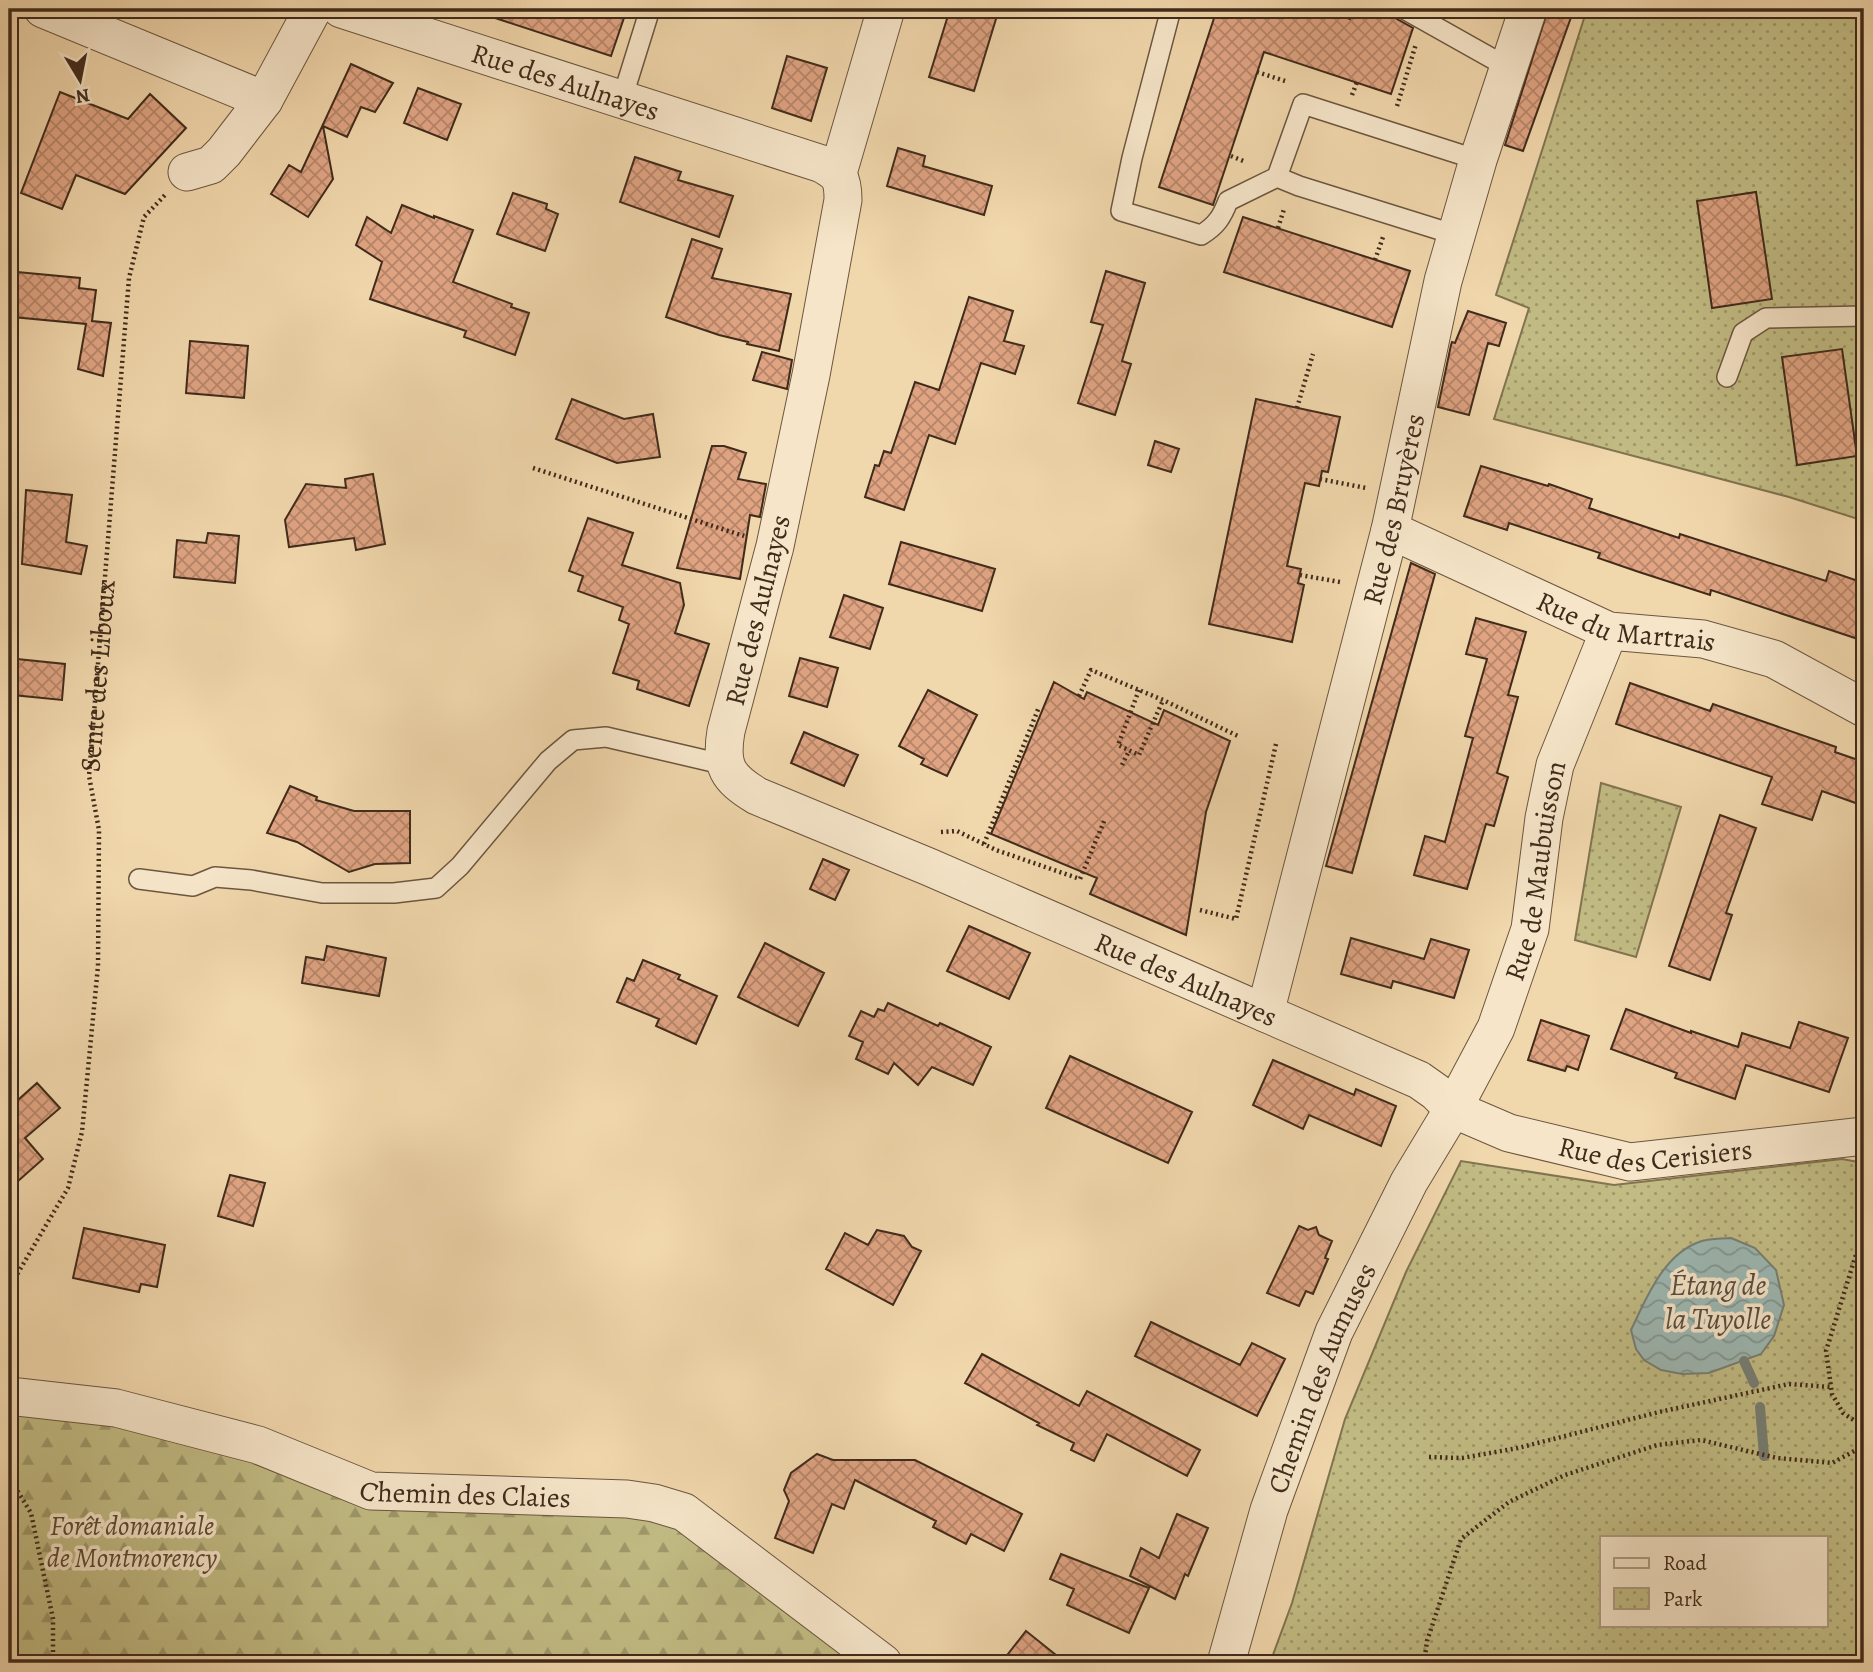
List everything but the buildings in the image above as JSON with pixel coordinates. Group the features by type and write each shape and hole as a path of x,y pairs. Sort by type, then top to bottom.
{"street":[{"path":"43,9 264,100"},
{"path":"187,172 211,164 264,100 313,9"},
{"name":"Rue des Aulnayes","path":"341,9 415,20 622,99 822,164 838,173 844,200 811,375 775,546 723,749 726,765 737,784 757,796 1419,1080 1437,1092 1453,1109"},
{"path":"838,173 886,9"},
{"name":"Rue des Bruyères","path":"1265,1013 1394,512 1455,235 1528,9"},
{"name":"Rue du Martrais","path":"1394,512 1609,631 1703,639 1773,659 1864,708"},
{"name":"Rue de Maubuisson","path":"1453,1109 1496,1028 1530,929 1544,818 1555,765 1609,631"},
{"name":"Rue des Cerisiers","path":"1453,1109 1509,1133 1630,1162 1864,1136"},
{"name":"Chemin des Aumuses","path":"1226,1663 1269,1510 1334,1332 1409,1182 1453,1109"},
{"name":"Chemin des Claies","path":"9,1396 116,1408 258,1445 371,1491 626,1499 684,1512 883,1663"}],"lane":[{"path":"622,99 650,9"},
{"path":"1171,9 1121,211 1202,235 1222,217 1228,201 1277,177 1303,104 1478,160"},
{"path":"1404,9 1509,68"},
{"path":"1277,177 1455,235"},
{"path":"1727,377 1742,333 1766,318 1864,316"},
{"path":"139,878 193,886 215,877 251,880 322,893 394,893 436,888 460,866 548,761 573,740 606,737 726,765"}],"path":[{"path":"1393,117 1417,42"},
{"path":"1257,72 1298,85"},
{"path":"1281,93 1285,81"},
{"name":"Sente des Liboux","path":"9,1288 68,1188 82,1132 98,966 99,830 89,776 129,278 144,217 187,172"},
{"path":"1248,192 1285,206 1278,228"},
{"path":"1371,233 1396,241"},
{"path":"1375,260 1383,237"},
{"path":"1297,408 1313,354"},
{"path":"533,468 775,546"},
{"path":"1320,479 1394,512"},
{"path":"1079,696 1091,670 1163,700 1240,737"},
{"path":"1139,690 1118,745 1129,751 1139,755 1163,700"},
{"path":"984,844 1039,707"},
{"path":"1200,910 1236,919 1276,744"},
{"path":"1122,765 1129,751"},
{"path":"916,862 925,839 934,833 957,831 984,844 1080,879 1105,819"},
{"path":"1864,1229 1826,1351 1830,1387 1843,1413 1864,1427"},
{"path":"1429,1457 1462,1458 1518,1448 1659,1412 1789,1384 1830,1387"},
{"path":"1424,1663 1427,1641 1461,1539 1509,1502 1565,1475 1657,1445 1700,1440 1777,1458 1832,1463 1864,1443"},
{"path":"9,1476 31,1513 53,1619 52,1663"}],"green space":[{"path":"1587,9 1864,9 1864,521 1789,497 1494,419 1529,308 1496,295"},
{"path":"1601,783 1681,807 1636,957 1575,940"},
{"path":"1842,1159 1864,1163 1864,1663 1270,1663 1292,1603 1345,1419 1406,1272 1461,1161 1614,1185"},
{"name":"Forêt domaniale de Montmorency","path":"9,1396 359,1487 654,1503 882,1663 9,1663"}],"water":[{"name":"Étang de la Tuyolle","path":"1731,1238 1755,1248 1776,1270 1784,1305 1774,1336 1761,1354 1709,1373 1682,1374 1661,1370 1644,1360 1636,1349 1631,1330 1657,1279 1686,1248 1706,1240"}],"waterway":[{"path":"1744,1361 1754,1383"},
{"path":"1760,1407 1764,1456"}]}
